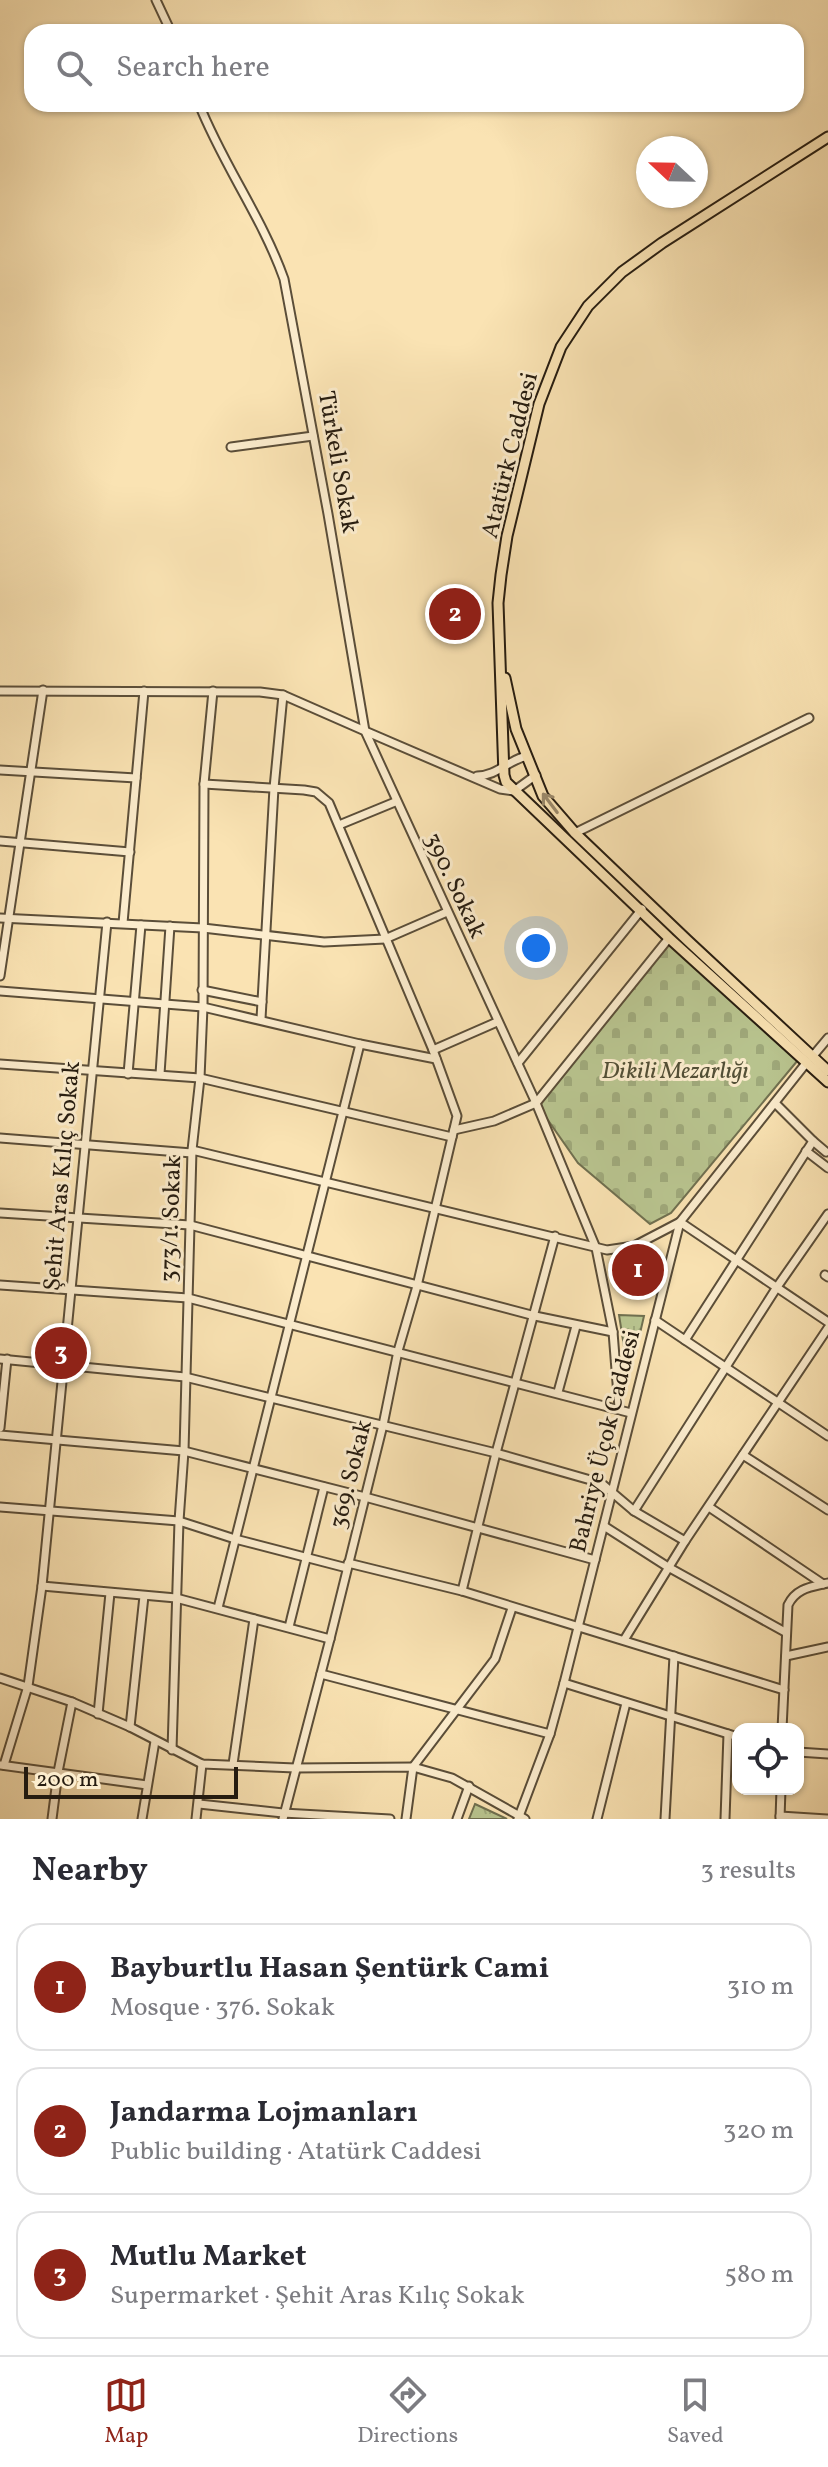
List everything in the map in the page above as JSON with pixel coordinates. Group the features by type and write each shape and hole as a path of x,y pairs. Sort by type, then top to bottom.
{"main road":[{"name":"Atatürk Caddesi","path":"828,137 639,259 597,296 574,326 549,374 518,487 501,575 499,631 506,782 669,938 810,1060 828,1071"},
{"name":"Atatürk Caddesi","path":"499,631 503,673 516,729 543,796 575,833 810,1060 828,1082"}],"street":[{"path":"156,0 167,24"},
{"name":"Türkeli Sokak","path":"202,112 220,153 273,248 284,279 365,731"},
{"path":"231,447 313,436"},
{"path":"0,976 4,918 20,843 43,690"},
{"path":"0,691 213,691 283,695 500,789 514,791 536,775"},
{"path":"123,923 144,691"},
{"name":"373/1. Sokak","path":"172,1750 192,1152 203,1007 204,784 213,691"},
{"path":"261,1019 274,788 283,695"},
{"path":"575,833 809,718"},
{"name":"390. Sokak","path":"365,731 536,1103 596,1248 613,1332 619,1408"},
{"path":"471,776 493,775 515,758 527,756"},
{"path":"0,770 136,778"},
{"path":"204,784 316,792 329,803 456,1110 453,1134"},
{"path":"339,825 395,802"},
{"path":"0,841 130,852"},
{"path":"518,1063 642,909"},
{"path":"4,918 203,928 324,942 385,939 447,912"},
{"name":"Şehit Aras Kılıç Sokak","path":"2,1765 28,1686 42,1586 107,922"},
{"path":"128,1074 141,925"},
{"path":"160,1074 170,926"},
{"path":"0,1064 200,1078 453,1134 536,1103 669,938"},
{"path":"202,990 262,1002"},
{"path":"0,991 203,1007 436,1059"},
{"path":"433,1050 497,1022"},
{"name":"Bahriye Üçok Caddesi","path":"521,1818 550,1734 579,1627 680,1222 828,1038"},
{"path":"218,1608 360,1044"},
{"path":"775,1103 826,1152"},
{"name":"369. Sokak","path":"283,1816 330,1639 453,1134"},
{"path":"0,1138 192,1152 596,1248 615,1250 634,1246 680,1222 828,1322"},
{"path":"685,1340 813,1141"},
{"path":"806,1151 828,1168"},
{"path":"0,1213 190,1225 535,1316 613,1332"},
{"path":"634,1511 777,1287 828,1214"},
{"path":"462,1591 555,1236"},
{"path":"0,1285 188,1298 631,1413"},
{"path":"655,1320 828,1436"},
{"path":"558,1392 576,1326"},
{"path":"624,1640 685,1541 828,1328"},
{"path":"0,1428 4,1359 185,1377 595,1480 634,1511 685,1541"},
{"path":"0,1435 184,1451 595,1560"},
{"path":"743,1455 828,1510"},
{"path":"289,1627 324,1487"},
{"path":"0,1507 179,1521 306,1557 462,1591 784,1690"},
{"path":"709,1507 826,1584"},
{"path":"604,1526 668,1567 785,1632"},
{"path":"782,1723 786,1614 791,1598 807,1587 826,1584"},
{"path":"42,1586 176,1598 330,1639"},
{"path":"98,1714 110,1593"},
{"path":"130,1727 144,1596"},
{"path":"406,1819 413,1767 495,1659 512,1608"},
{"path":"233,1764 254,1619"},
{"path":"786,1656 828,1647"},
{"path":"665,1819 674,1656"},
{"path":"321,1674 550,1734"},
{"path":"0,1678 72,1702 130,1727 202,1764 295,1768 413,1767 437,1772 469,1786 521,1818"},
{"path":"564,1683 732,1735"},
{"path":"52,1819 72,1702"},
{"path":"597,1819 626,1703"},
{"path":"725,1819 728,1734"},
{"path":"142,1819 155,1741"},
{"path":"804,1752 828,1754"},
{"path":"196,1819 202,1764"},
{"path":"2,1765 147,1785"},
{"path":"457,1819 469,1786"},
{"path":"781,1795 780,1818 827,1819"},
{"path":"199,1804 283,1816 390,1819"}],"green space":[{"name":"Dikili Mezarlığı","path":"666,941 798,1060 671,1213 650,1224 578,1163 536,1103"},
{"path":"619,1315 644,1316 635,1355 626,1359"},
{"path":"475,1804 507,1819 469,1819"}],"place":[{"name":"Jandarma Lojmanları","path":"455,614"},
{"name":"Bayburtlu Hasan Şentürk Cami","path":"638,1270"},
{"name":"Mutlu Market","path":"61,1353"}]}
